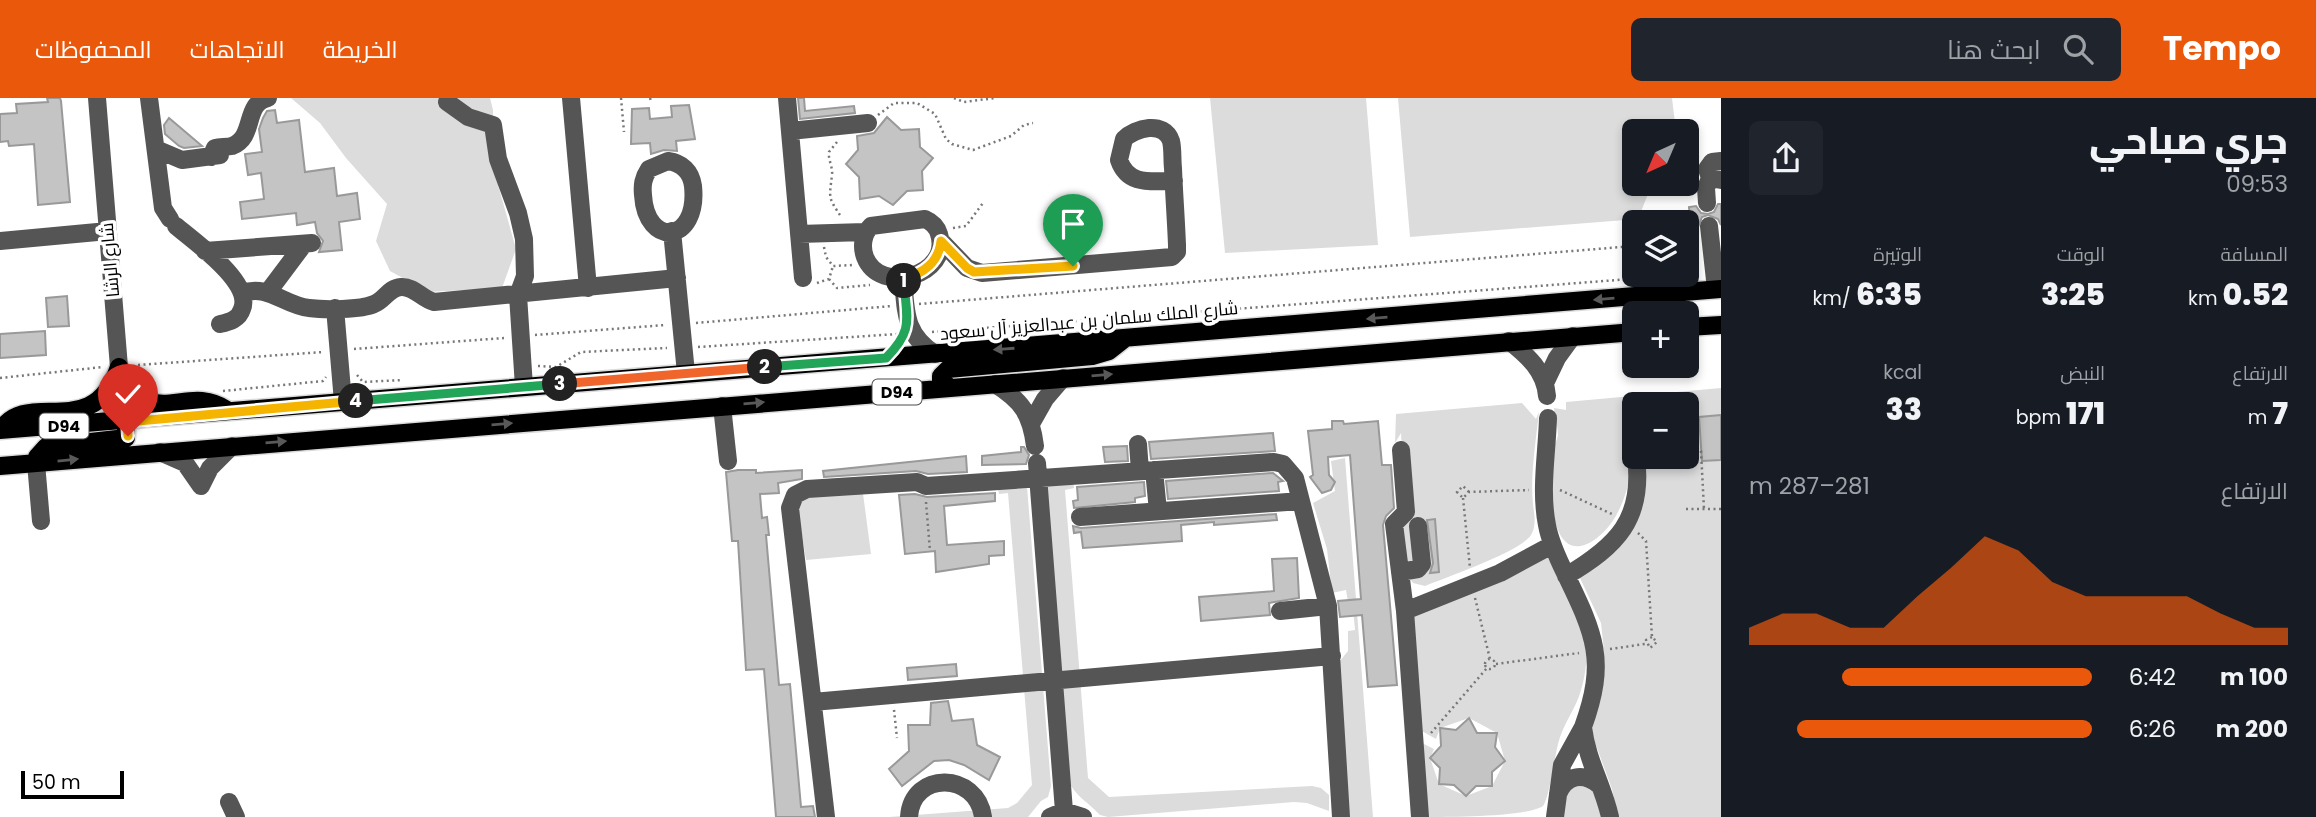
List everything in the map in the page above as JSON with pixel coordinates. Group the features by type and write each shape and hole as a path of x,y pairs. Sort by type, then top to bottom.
{"main road":[{"name":"شارع الملك سلمان بن عبدالعزيز آل سعود","path":"1,430 127,422 686,373 1123,340 1719,289"},
{"path":"1699,326 1721,325"},
{"name":"D94","path":"0,466 1622,333"},
{"path":"949,387 941,381 941,376 948,369 1092,356 1109,351 1123,340"},
{"path":"119,367 131,390 146,401 155,404 208,402 229,412"},
{"path":"1,430 11,419 18,416 81,409 98,402 111,388 119,367"},
{"path":"36,463 37,457 46,447 126,438 127,422"}],"street":[{"name":"شارع الرشا","path":"97,98 119,367 127,422"},
{"path":"572,98 587,288"},
{"path":"787,98 799,234 808,281"},
{"path":"151,99 163,208 173,222 231,276 243,293 240,314 228,323 220,324"},
{"path":"211,157 215,148 233,145 239,141 249,128 253,109 263,99 271,100"},
{"path":"447,102 468,117 493,125 498,159 518,213 524,239 526,276 518,295 524,387"},
{"path":"790,131 868,123"},
{"path":"156,149 182,160 235,153"},
{"path":"1707,203 1706,188 1715,179 1708,165 1721,161"},
{"path":"799,234 857,232 878,223 925,219 967,268 982,273 1172,257 1177,252 1174,181"},
{"path":"1709,226 1719,289"},
{"path":"0,240 107,231"},
{"path":"672,231 686,373"},
{"path":"857,232 864,255 876,279 904,278 920,273 933,262 938,234"},
{"path":"205,251 308,244 268,292"},
{"path":"243,293 251,290 268,292 299,307 335,308 374,304 399,287 409,288 426,300 434,302 677,278"},
{"path":"886,358 908,332 904,278"},
{"path":"335,308 342,402"},
{"path":"908,332 935,354"},
{"path":"1509,341 1530,359 1546,389 1558,358 1573,337"},
{"path":"1032,422 1045,399 1063,378"},
{"path":"995,384 1017,400 1032,422 1054,680 1057,814 1083,817"},
{"path":"722,406 728,461"},
{"path":"1548,418 1544,508 1552,545 1590,626 1595,651 1595,690 1583,727 1567,751 1562,765 1555,817"},
{"path":"1138,444 1158,511"},
{"path":"159,452 185,463 201,486 217,459 232,446"},
{"path":"1401,450 1406,512 1394,524 1405,611 1420,817"},
{"path":"826,817 792,501 795,495 807,489 917,482 924,485 1036,462 1147,470 1274,462 1290,470 1301,500 1328,606 1341,817"},
{"path":"36,463 41,521"},
{"path":"1566,576 1604,552 1621,533 1636,497 1636,469"},
{"path":"1080,517 1301,500"},
{"path":"1400,572 1418,569 1422,564 1418,526"},
{"path":"1405,611 1500,573 1552,545"},
{"path":"1280,611 1328,606"},
{"path":"813,702 1332,656"},
{"path":"1583,727 1588,757 1610,817"},
{"path":"1558,794 1561,786 1575,776 1584,776 1599,785"},
{"path":"909,817 911,804 919,792 932,784 947,781 962,785 974,794 983,817"}],"path":[{"path":"621,98 624,132"},
{"path":"954,98 964,102 995,98"},
{"path":"868,123 894,103 917,103 935,114 946,139 952,145 973,150 1011,136 1024,125 1033,123"},
{"path":"848,125 846,133 829,152 832,174 828,191 830,203 857,232"},
{"path":"938,234 966,226 983,203"},
{"path":"823,233 826,257 834,266"},
{"path":"0,378 1622,247"},
{"path":"834,266 859,265 876,279"},
{"path":"829,279 834,266"},
{"path":"829,279 836,288 876,279"},
{"path":"808,281 829,279"},
{"path":"522,365 556,367 581,352 683,348 1622,280"},
{"path":"219,391 323,381 330,370 340,369 351,369 363,382 404,380"},
{"path":"1699,450 1704,509"},
{"path":"924,485 930,551"},
{"path":"1686,509 1721,509"},
{"path":"1487,668 1492,669 1496,664 1646,644"},
{"path":"1417,750 1487,668 1487,660 1493,659 1496,664"},
{"path":"893,695 897,738"}],"shaded area":[{"path":"291,98 490,98 493,110 493,167 516,249 502,288 428,292 390,271 376,241 387,204 346,158 320,123"},
{"path":"1210,98 1366,98 1378,245 1225,253"},
{"path":"1398,98 1672,98 1675,119 1622,119 1622,196 1647,196 1642,210 1622,210 1622,220 1410,237"},
{"path":"1721,388 1721,817 1618,817 1612,789 1593,737 1592,723 1604,651 1601,623 1580,578 1582,569 1617,539 1638,469 1699,469 1699,392 1677,392"},
{"path":"1622,397 1622,469 1629,469 1628,486 1619,510 1604,532 1581,546 1568,544 1560,534 1554,518 1552,500 1551,464 1558,435 1554,408 1566,410 1566,402"},
{"path":"1522,403 1536,419 1539,412 1532,482 1535,523 1531,535 1513,549 1465,570 1425,586 1413,583 1408,576 1398,506 1405,506 1401,433 1395,443 1396,414"},
{"path":"1345,458 1373,817 1346,817 1335,667 1348,651 1348,631 1355,630 1353,608 1349,608 1346,590 1332,593 1327,549 1313,503 1335,491 1331,461"},
{"path":"1072,472 1074,488 1065,490 1088,778 1109,797 1312,786 1321,788 1329,795 1329,811 1307,803 1294,802 1108,817 1100,815 1074,790 1068,780 1046,474"},
{"path":"1026,474 1051,786 1048,797 1041,801 1028,817 889,817 1008,808 1017,803 1032,785 1008,493 999,494 996,477"},
{"path":"862,486 871,554 806,560 798,496"},
{"path":"1542,552 1554,567 1573,602 1585,632 1587,646 1583,684 1560,736 1545,802 1534,810 1522,812 1488,816 1427,817 1420,742 1434,749 1430,758 1439,784 1466,796 1492,786 1505,761 1497,733 1469,718 1440,728 1436,739 1420,730 1410,633 1415,614"},
{"path":"1573,779 1594,787 1601,817 1563,817 1563,803"}],"building":[{"path":"47,98 60,98 61,101 70,202 38,205 34,144 9,146 8,141 0,142 0,114 17,113 16,104 48,102"},
{"path":"798,98 804,98 805,111 854,106 855,113 800,119"},
{"path":"689,105 695,139 676,141 677,151 664,150 651,154 650,143 631,144 632,109 649,108 650,119 672,117 671,106"},
{"path":"275,110 277,123 299,120 305,172 334,168 337,196 357,193 360,219 339,222 342,250 319,252 323,241 317,233 315,222 297,225 296,213 242,219 240,202 264,199 261,173 248,175 245,154 262,152 259,129 267,111"},
{"path":"887,117 901,130 919,129 920,147 933,158 922,171 923,190 907,191 893,205 879,196 860,199 859,177 846,164 858,150 857,136 874,133"},
{"path":"169,118 202,146 179,146 165,134 164,125"},
{"path":"1718,204 1721,204 1721,225 1718,219 1708,215 1702,217 1699,224 1699,210 1708,214 1714,212"},
{"path":"67,296 69,326 48,327 46,298"},
{"path":"45,331 46,355 0,358 0,334"},
{"path":"1721,415 1721,460 1702,461 1699,417"},
{"path":"1332,421 1343,421 1344,424 1378,421 1382,465 1391,465 1394,508 1386,516 1383,525 1397,685 1368,687 1362,615 1340,617 1338,601 1361,599 1350,455 1328,457 1329,475 1335,482 1331,490 1322,493 1310,477 1313,475 1308,431 1332,429"},
{"path":"1273,433 1275,451 1151,459 1149,442"},
{"path":"1127,446 1128,461 1105,462 1103,447"},
{"path":"1021,447 1024,447 1029,455 1026,464 982,465 982,456 1021,452"},
{"path":"966,456 967,472 928,474 916,471 824,477 823,471"},
{"path":"756,470 756,473 802,470 802,479 778,483 779,493 760,494 762,518 767,517 769,535 766,535 779,685 790,684 801,807 813,806 815,817 776,817 764,669 746,670 738,541 732,541 726,472"},
{"path":"1273,473 1283,481 1278,482 1279,491 1168,499 1166,481"},
{"path":"1144,482 1145,496 1135,498 1135,502 1074,508 1073,501 1078,500 1077,487"},
{"path":"995,493 995,501 944,506 947,545 1004,541 1004,555 989,556 989,564 936,572 935,551 905,554 899,495 915,494 927,497"},
{"path":"1276,514 1277,520 1181,525 1182,541 1083,548 1081,532 1074,533 1073,526 1081,528"},
{"path":"1435,519 1439,572 1430,573 1433,563 1427,520"},
{"path":"1297,558 1299,598 1269,603 1270,615 1201,621 1199,597 1274,591 1272,559"},
{"path":"956,664 957,676 908,680 907,668"},
{"path":"948,701 952,721 973,719 977,745 1000,757 989,780 964,765 949,760 934,761 902,786 889,769 909,751 908,725 930,725 931,703"},
{"path":"1469,718 1477,733 1497,733 1495,747 1505,761 1492,772 1492,786 1476,786 1466,796 1454,785 1439,784 1440,768 1430,758 1441,746 1440,728 1456,730"}],"route":[{"path":"128,436 127,422 886,358 900,343 908,327 904,278 920,273 933,262 941,241 974,272 1073,266"}]}
